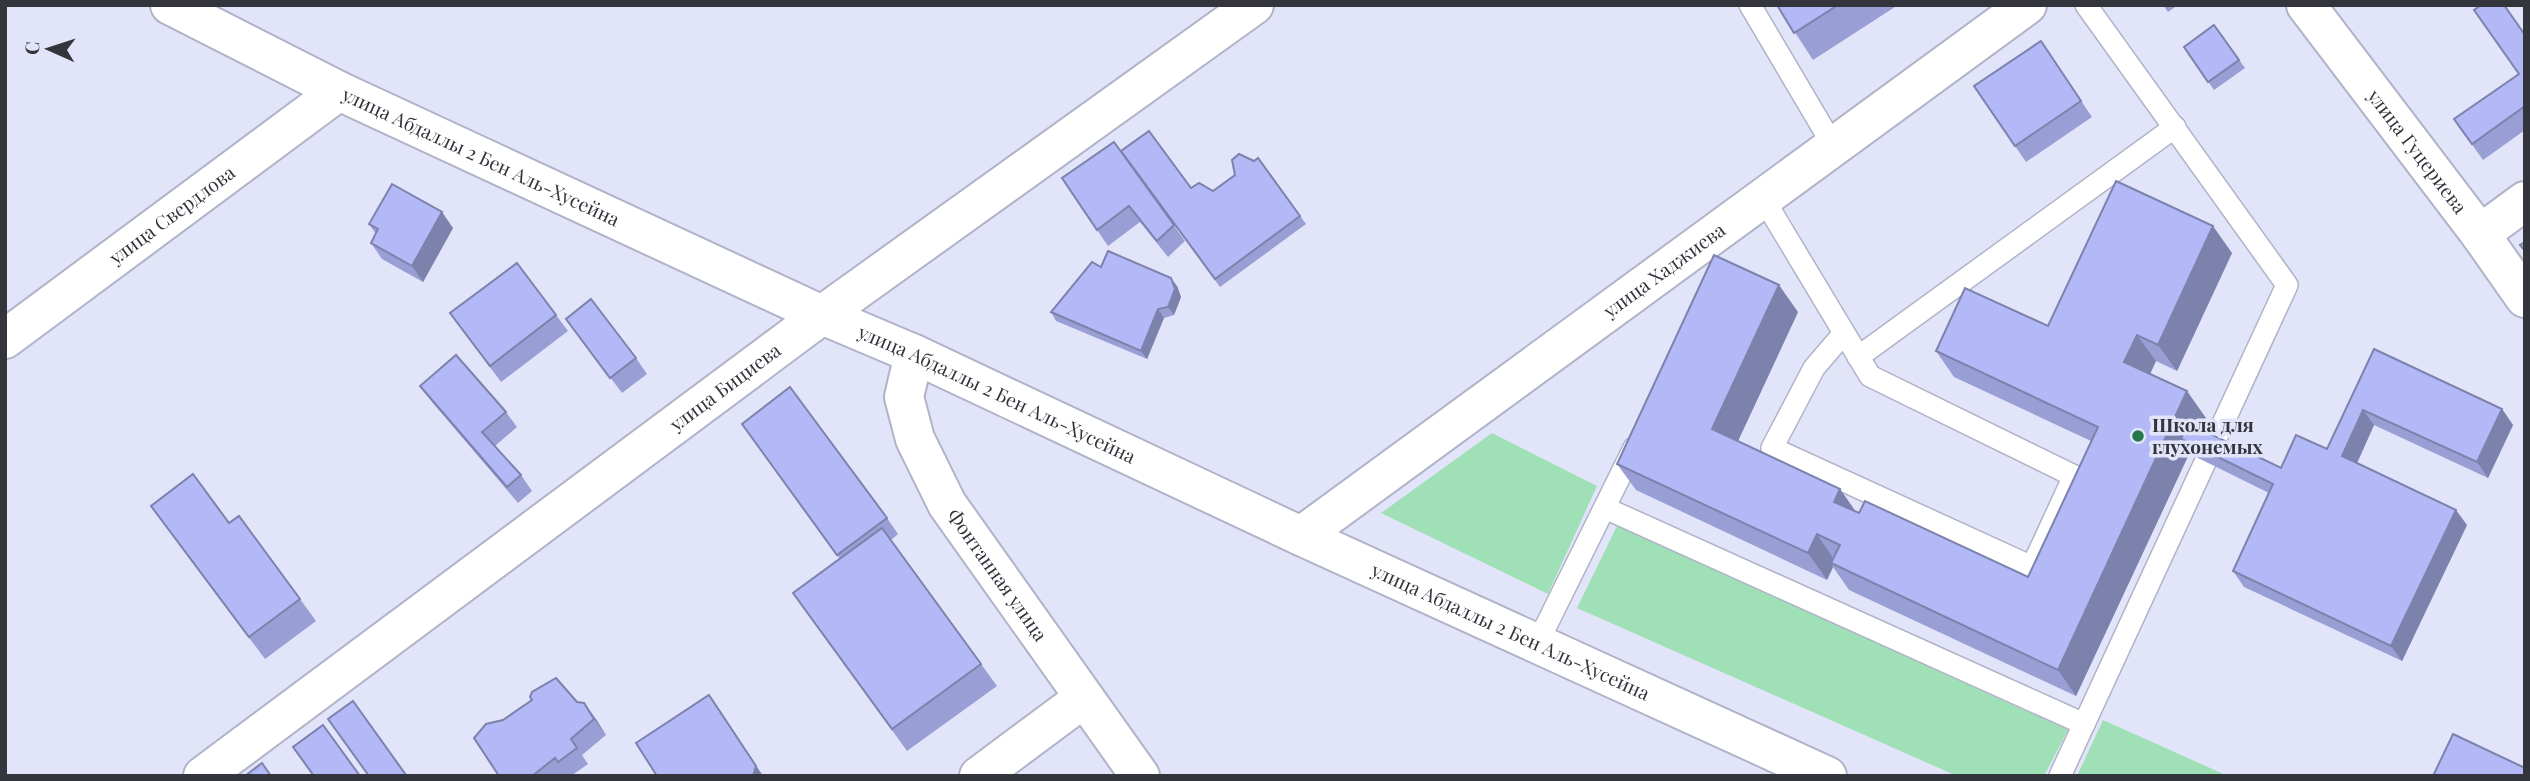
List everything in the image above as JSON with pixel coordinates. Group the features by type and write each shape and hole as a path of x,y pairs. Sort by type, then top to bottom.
{"street":[{"name":"улица Абдаллы 2 Бен Аль-Хусейна","path":"170,5 339,91 1827,776"},
{"name":"улица Бициева","path":"203,776 822,315 1254,5"},
{"name":"улица Хаджиева","path":"1301,536 2027,5"},
{"name":"улица Гуцериева","path":"2306,5 2480,234 2525,298"},
{"name":"улица Свердлова","path":"5,339 339,91"},
{"path":"2480,234 2525,201"},
{"name":"Фонтанная улица","path":"914,354 904,397 915,439 947,504 1140,776"},
{"path":"979,776 1084,698"}],"lane":[{"path":"1750,5 1834,147"},
{"path":"2060,776 2287,285 2086,5"},
{"path":"1858,356 2175,127"},
{"path":"1763,198 1870,376 2074,476 2032,567 1772,448 1814,368 1844,333"},
{"path":"1537,644 1642,431"},
{"path":"1605,508 2084,724"}],"green space":[{"path":"1492,433 1597,486 1548,594 1381,513"},
{"path":"1618,524 2068,730 2044,776 1957,776 1577,608"},
{"path":"2103,720 2228,776 2077,776"}],"building":[{"path":"1777,5 1838,5 1794,33"},
{"path":"2481,5 2504,5 2525,35 2525,106 2472,144 2454,119 2519,74 2474,10"},
{"path":"2214,25 2239,60 2208,82 2184,47"},
{"path":"2041,41 2081,101 2015,146 1974,86"},
{"path":"1149,131 1191,188 1199,183 1213,191 1235,175 1232,160 1239,154 1254,161 1258,158 1300,216 1215,279 1121,151"},
{"path":"1114,142 1174,225 1157,241 1129,206 1097,230 1062,178"},
{"name":"Школа для глухонемых","path":"2116,181 2213,226 2158,345 2137,335 2124,362 2187,391 2058,670 1831,563 1840,545 1817,534 1808,553 1617,464 1714,255 1779,285 1712,429 1840,489 1834,502 1859,513 1865,501 2028,577 2098,427 1936,351 1965,288 2048,326"},
{"path":"392,184 442,212 412,266 371,243 378,229 369,224"},
{"path":"1108,251 1171,278 1175,289 1168,307 1158,309 1141,351 1051,312 1092,262 1101,267"},
{"path":"517,263 556,315 490,366 450,313"},
{"path":"591,299 636,358 610,378 566,319"},
{"path":"2374,349 2502,409 2477,462 2363,410 2342,456 2456,510 2391,646 2233,571 2273,484 2181,439 2188,423 2281,468 2296,435 2327,449"},
{"path":"456,355 506,412 482,432 521,475 507,487 420,386"},
{"path":"790,387 887,518 837,555 742,424"},
{"path":"193,474 229,523 239,516 300,599 249,637 151,506"},
{"path":"882,528 981,664 892,729 793,593"},
{"path":"556,678 577,702 584,703 594,719 571,739 577,748 558,762 555,758 532,776 499,776 474,738 486,724 503,720 532,700 532,692"},
{"path":"709,695 756,766 753,776 657,776 636,743"},
{"path":"353,701 406,776 369,776 328,719"},
{"path":"323,725 360,776 314,776 293,747"},
{"path":"2453,734 2525,768 2525,776 2433,776"},
{"path":"262,763 271,776 245,776"}],"place":[{"name":"Школа для глухонемых","path":"2138,436"}]}
